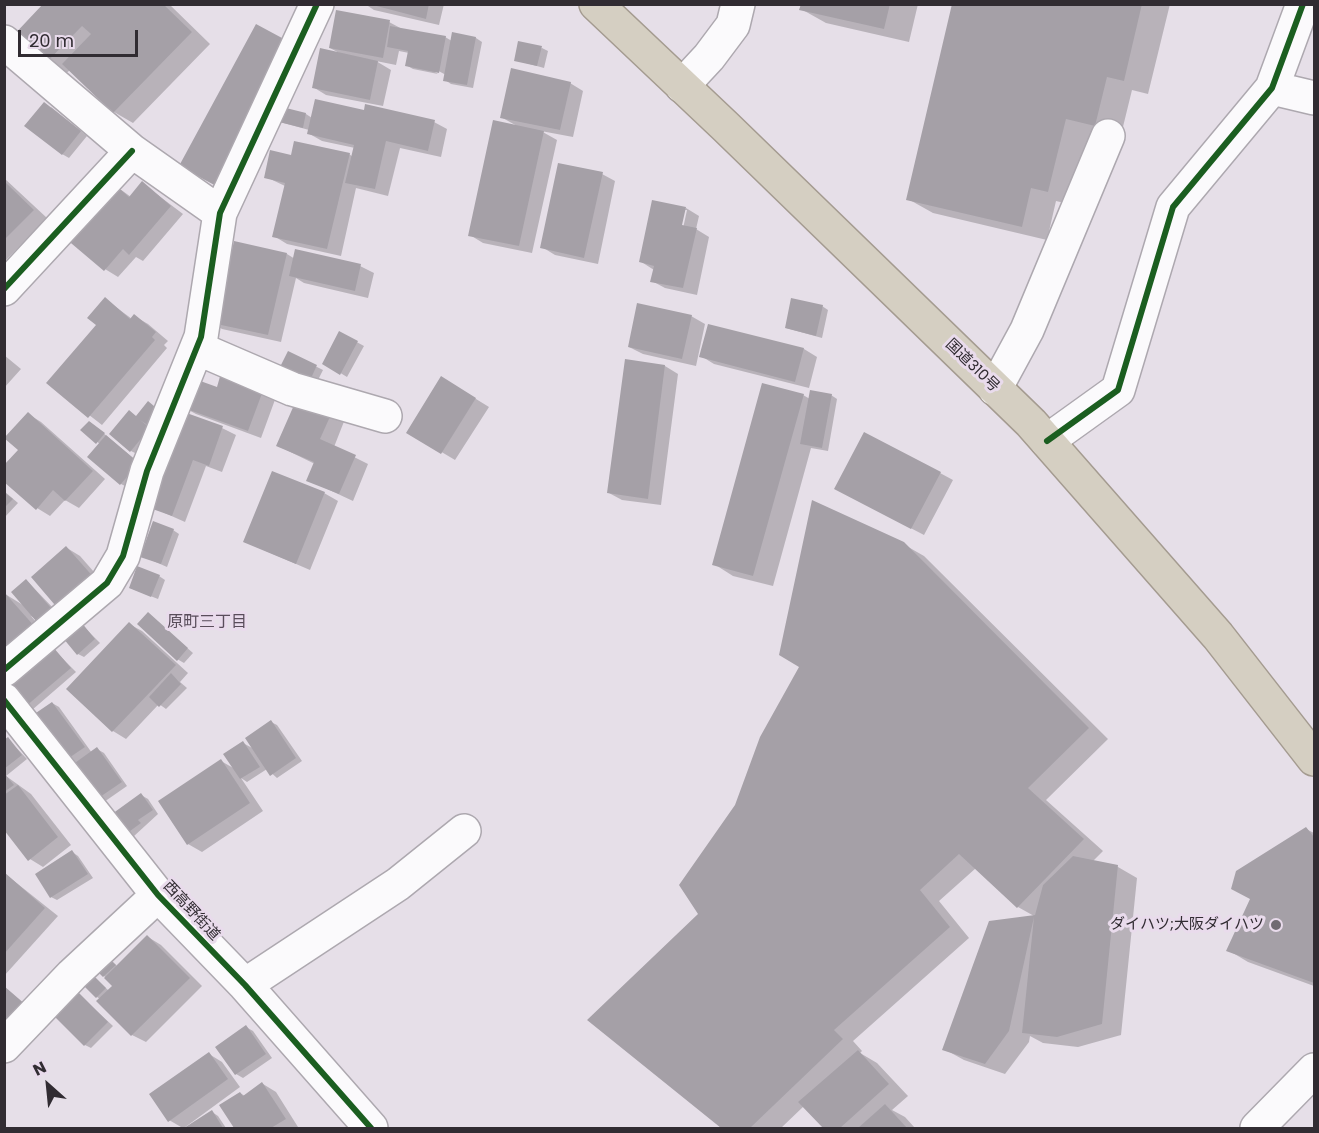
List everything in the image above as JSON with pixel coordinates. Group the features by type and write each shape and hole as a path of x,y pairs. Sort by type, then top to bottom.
{"highway":[{"name":"国道310号","path":"596,4 1047,441 1218,636 1314,759"}],"street":[{"path":"4,670 107,583 123,556 147,471 201,337 220,213 317,4"},
{"path":"682,86 709,57 733,25 738,4"},
{"path":"1047,441 1118,390 1173,207 1272,88 1303,4"},
{"path":"4,42 132,151 220,213"},
{"path":"1272,88 1314,98"},
{"path":"995,389 1027,330 1108,136"},
{"path":"4,289 132,151"},
{"path":"197,348 292,389 384,416"},
{"name":"西高野街道","path":"4,700 158,895 245,985 371,1128"},
{"path":"245,985 398,884 464,831"},
{"path":"4,1046 72,975 158,895"},
{"path":"1257,1128 1314,1070"}],"building":[{"path":"43,4 163,4 192,32 113,113 62,64 91,34 82,26 41,68 10,39"},
{"path":"369,4 429,4 426,19"},
{"path":"801,4 890,4 884,29 799,10"},
{"path":"952,4 1142,4 1124,81 1107,77 1095,126 1066,119 1048,192 1031,188 1022,227 906,200"},
{"path":"336,10 390,20 383,58 329,48"},
{"path":"256,24 295,45 218,187 179,166"},
{"path":"390,26 446,36 439,73 405,66 408,51 387,47"},
{"path":"452,32 476,37 467,85 443,81"},
{"path":"518,41 542,46 537,66 514,61"},
{"path":"320,48 378,61 370,100 312,88"},
{"path":"511,68 571,82 560,130 500,118"},
{"path":"315,99 364,110 365,104 435,120 428,151 386,141 375,189 345,183 354,145 307,134"},
{"path":"44,102 81,131 62,155 24,126"},
{"path":"282,107 306,113 303,128 279,122"},
{"path":"493,120 544,131 519,246 468,236"},
{"path":"294,141 350,153 327,249 272,237 285,183 264,178 270,150 291,155"},
{"path":"558,163 603,172 584,258 540,248"},
{"path":"4,181 34,210 4,240"},
{"path":"142,181 171,206 129,255 123,249 104,271 65,238 112,182 129,197"},
{"path":"652,200 686,207 682,225 697,228 683,288 650,282 654,266 639,262"},
{"path":"234,241 287,253 268,335 207,322 228,267"},
{"path":"295,249 361,264 355,291 289,276"},
{"path":"105,297 130,319 134,314 156,332 152,337 155,340 88,418 46,383 96,325 87,318"},
{"path":"791,298 823,305 816,336 785,328"},
{"path":"637,303 692,315 682,359 628,347"},
{"path":"708,324 804,348 795,382 699,357"},
{"path":"339,331 358,341 340,375 322,364"},
{"path":"288,351 317,365 308,385 278,371"},
{"path":"625,359 665,365 648,499 607,493"},
{"path":"221,373 264,388 248,431 181,407 192,378 217,387"},
{"path":"441,376 476,398 441,454 406,433"},
{"path":"762,383 804,394 753,576 712,565"},
{"path":"810,390 832,394 822,448 800,444"},
{"path":"298,396 333,410 320,439 356,455 339,494 306,481 314,462 276,446"},
{"path":"148,401 161,412 149,426 140,420 150,428 130,452 109,434 129,410 136,416"},
{"path":"181,411 223,426 209,466 193,460 172,516 147,507"},
{"path":"28,412 93,471 65,501 53,490 36,510 4,482 4,465 18,450 4,438"},
{"path":"89,421 105,433 96,444 80,430"},
{"path":"864,432 941,472 911,529 834,489"},
{"path":"106,435 139,463 120,485 87,457"},
{"path":"272,471 325,492 296,564 243,542"},
{"path":"4,492 13,499 4,508"},
{"path":"812,500 904,542 1089,728 1028,788 1084,839 1017,908 959,854 920,890 950,927 834,1030 843,1039 750,1128 721,1128 587,1020 698,914 679,885 735,805 760,737 799,667 779,655"},
{"path":"153,521 174,529 161,564 140,557"},
{"path":"66,546 96,580 60,611 31,577"},
{"path":"137,566 160,575 151,597 129,588"},
{"path":"26,579 51,608 36,621 11,592"},
{"path":"4,592 35,627 4,654"},
{"path":"148,612 188,648 177,661 137,624"},
{"path":"81,622 95,639 77,655 63,638"},
{"path":"129,622 176,665 112,732 66,689"},
{"path":"53,647 71,668 25,707 7,687"},
{"path":"171,673 181,684 159,707 149,697"},
{"path":"52,702 85,747 63,762 30,717"},
{"path":"271,720 296,758 270,776 245,738"},
{"path":"8,737 22,755 4,769 4,740"},
{"path":"243,741 260,767 240,779 223,754"},
{"path":"97,747 122,782 97,799 72,765"},
{"path":"221,759 250,803 187,845 158,801"},
{"path":"4,773 14,785 4,792"},
{"path":"18,785 58,837 28,861 4,830 4,795"},
{"path":"141,793 153,810 138,820 141,823 126,834 112,814"},
{"name":"ダイハツ;大阪ダイハツ","path":"1306,827 1314,837 1314,983 1226,951 1250,899 1231,889 1236,871"},
{"path":"72,850 88,874 50,898 35,874"},
{"path":"1073,856 1118,865 1102,1024 1057,1037 1022,1033 1034,917 1009,1031 985,1064 942,1050 989,921 1035,915 1043,885"},
{"path":"4,872 45,908 4,954"},
{"path":"147,935 190,978 131,1036 96,1001 112,986 104,978"},
{"path":"105,955 116,965 103,977 93,967"},
{"path":"92,974 106,988 96,998 82,984"},
{"path":"4,986 26,1005 4,1028"},
{"path":"74,988 108,1022 84,1046 50,1012"},
{"path":"246,1025 266,1054 235,1075 215,1047"},
{"path":"858,1050 889,1084 840,1128 823,1128 798,1102"},
{"path":"209,1052 228,1079 168,1122 149,1094"},
{"path":"262,1082 286,1119 271,1128 234,1128 219,1105 240,1092 243,1096"},
{"path":"885,1104 907,1128 858,1128"},
{"path":"212,1110 223,1128 184,1128"}],"cycle path":[{"path":"4,670 107,583 123,556 147,471 201,337 220,213 317,4"},
{"path":"1047,441 1118,390 1173,207 1272,88 1303,4"},
{"path":"4,289 132,151"},
{"path":"4,700 158,895 245,985 371,1128"}],"place":[{"name":"ダイハツ;大阪ダイハツ","path":"1276,925"}],"district":[{"name":"原町三丁目","path":"207,623"}]}
